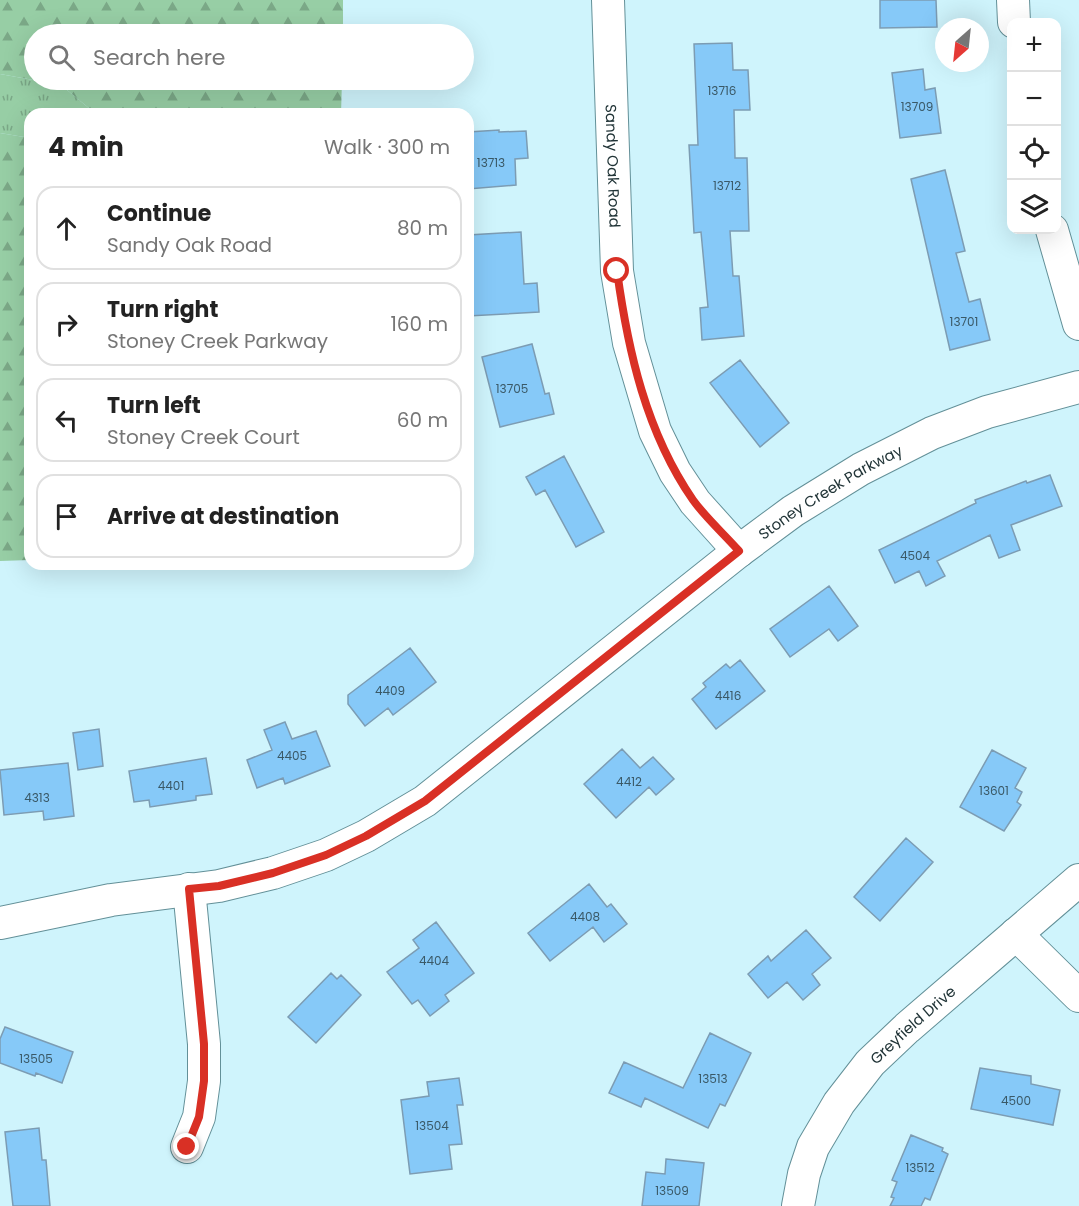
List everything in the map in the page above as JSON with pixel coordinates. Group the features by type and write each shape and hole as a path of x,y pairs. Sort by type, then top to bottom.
{"street":[{"name":"Sandy Oak Road","path":"608,0 617,271 624,324 655,431 675,472 695,502 739,551"},
{"path":"1013,0 1014,18"},
{"path":"1053,234 1079,324"},
{"name":"Stoney Creek Parkway","path":"0,923 111,900 219,886 273,873 326,855 366,836 425,801 739,551 793,511 861,469 932,433 987,412 1079,387"},
{"name":"Greyfield Drive","path":"798,1206 804,1174 813,1147 839,1103 870,1063 907,1028 1079,879"},
{"path":"187,1147 199,1117 204,1081 204,1044 189,889"},
{"path":"1016,934 1079,996"}],"green space":[{"path":"0,0 343,0 343,24 24,24 24,78 0,74"},
{"path":"0,74 24,78 24,90 67,90 89,108 24,108 24,137 0,133"},
{"path":"67,90 342,90 341,108 89,108"},
{"path":"0,133 24,137 24,560 0,561"}],"building":[{"path":"880,0 936,0 935,27 880,28"},
{"path":"732,43 733,70 748,70 750,110 734,110 735,158 747,158 749,231 730,231 733,276 739,276 744,336 702,340 700,308 708,307 701,232 694,233 689,145 698,145 694,44"},
{"path":"923,69 925,90 935,88 941,133 900,138 892,73"},
{"path":"526,131 528,158 515,159 516,185 474,188 474,132"},
{"path":"945,170 965,251 956,253 969,302 980,299 990,340 950,350 911,179"},
{"path":"521,232 524,284 537,283 539,312 474,316 474,235"},
{"path":"532,344 545,394 549,393 554,414 500,427 482,357"},
{"path":"740,360 789,423 760,447 710,383"},
{"path":"564,456 604,532 576,547 545,490 536,495 526,477"},
{"path":"1050,475 1062,506 1011,525 1020,550 999,558 990,535 937,561 945,576 926,586 919,571 895,583 879,550 976,503 975,500 1026,481 1027,483"},
{"path":"829,586 858,626 838,641 829,629 790,657 770,629"},
{"path":"410,648 436,682 393,715 388,708 365,726 348,704 348,695"},
{"path":"740,660 765,691 716,729 692,699 706,687 703,683 726,664 730,668"},
{"path":"285,722 292,739 316,731 330,766 285,784 283,778 257,788 247,760 272,750 264,730"},
{"path":"99,729 103,766 78,770 73,733"},
{"path":"622,749 640,768 653,757 674,779 656,795 649,787 616,818 584,784"},
{"path":"992,750 1026,768 1015,788 1022,792 1017,802 1021,805 1004,831 960,807"},
{"path":"206,758 212,794 196,796 196,800 150,807 149,800 134,802 129,771"},
{"path":"68,763 74,816 44,820 43,811 4,815 0,770"},
{"path":"906,838 933,862 880,921 854,897"},
{"path":"589,884 607,907 611,904 627,924 604,942 593,927 550,961 528,933"},
{"path":"436,922 474,973 445,995 449,1001 430,1016 418,1000 412,1004 387,972 419,948 413,940"},
{"path":"806,930 831,958 812,974 820,985 803,1000 787,982 768,998 748,974 768,956 771,961"},
{"path":"331,973 337,979 341,975 361,995 316,1043 288,1017"},
{"path":"5,1027 73,1052 62,1083 0,1063 0,1039"},
{"path":"710,1033 751,1053 725,1106 720,1104 708,1128 645,1098 641,1107 609,1093 624,1062 683,1088"},
{"path":"980,1068 1031,1076 1031,1084 1060,1090 1053,1125 971,1109"},
{"path":"459,1078 463,1105 457,1105 462,1144 449,1145 452,1169 410,1174 401,1100 429,1096 427,1082"},
{"path":"39,1128 42,1160 46,1160 50,1206 13,1206 5,1132"},
{"path":"911,1135 943,1148 942,1151 948,1154 930,1200 925,1198 921,1206 890,1206 897,1182 892,1180"},
{"path":"666,1159 704,1163 699,1206 642,1206 646,1172 665,1174"}],"route":[{"path":"187,1147 199,1117 204,1081 204,1044 189,889 219,886 273,873 326,855 366,836 425,801 739,551 695,502 675,472 655,431 624,324 617,271"}]}
